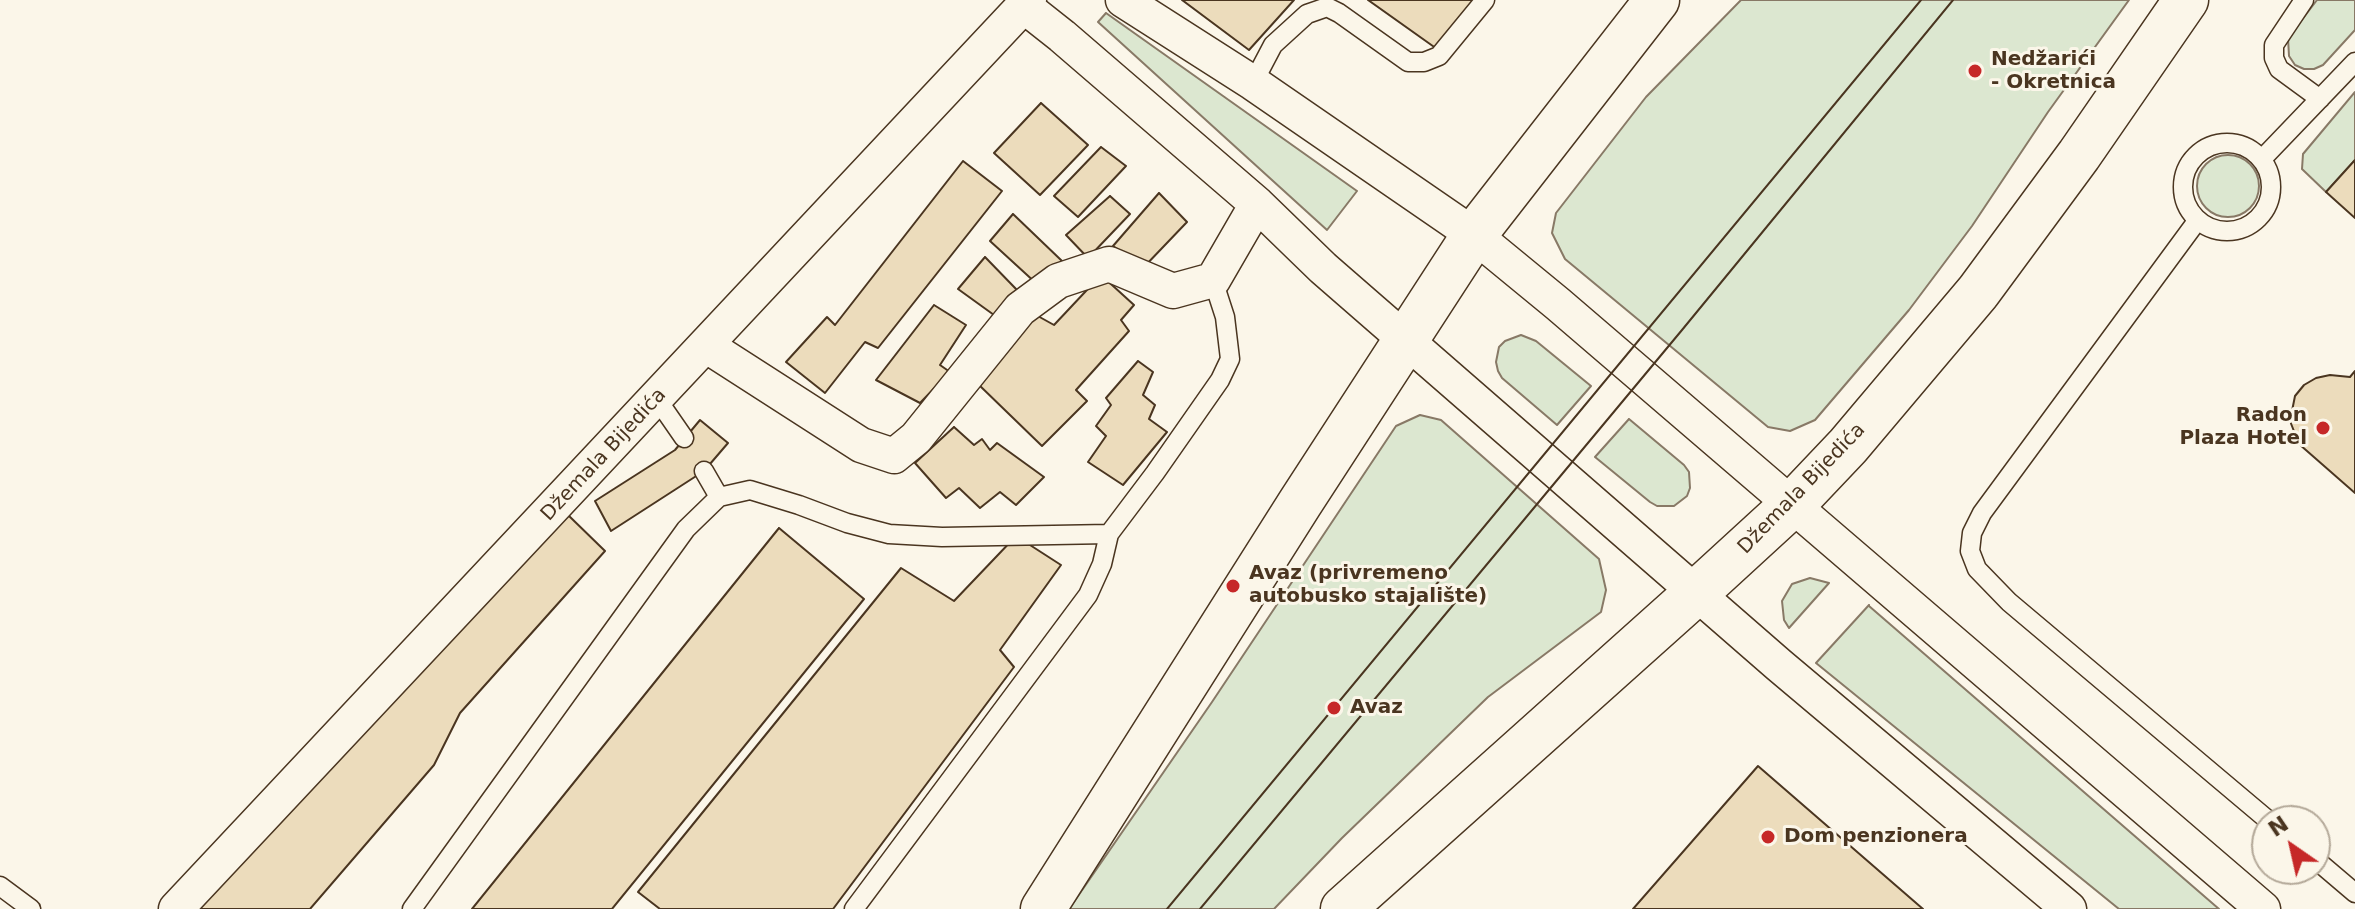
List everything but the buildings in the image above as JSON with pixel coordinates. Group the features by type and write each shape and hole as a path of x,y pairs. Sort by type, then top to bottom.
{"main road":[{"path":"1043,909 1474,235 1657,0"},
{"name":"Džemala Bijedića","path":"1343,909 1793,504 1848,446 1978,292 2079,155 2186,0"}],"street":[{"path":"1123,0 1253,83 1474,235 1793,504 2263,909"},
{"path":"1026,3 1257,204 1323,268 1779,665 2069,909"},
{"name":"Džemala Bijedića","path":"176,909 1026,3"},
{"path":"707,346 861,445 894,456 916,438 1020,309 1058,281 1109,264 1173,291 1213,280 1257,204"}],"lane":[{"path":"1253,83 1273,45 1307,14 1327,7 1408,62 1424,62 1439,56 1485,0"},
{"path":"2304,0 2274,45 2274,58 2279,69 2320,99"},
{"path":"2262,159 2355,62"},
{"path":"2226,142 2239,144 2262,159 2268,169 2271,193 2268,204 2253,224 2231,232 2219,231 2197,221 2189,211 2182,185 2185,172 2201,151 2226,142"},
{"path":"2197,221 1982,513 1972,533 1970,551 1977,569 2009,602 2251,806"},
{"path":"854,909 1088,595 1102,564 1109,534 1220,380 1230,359 1225,317 1213,280"},
{"path":"657,399 684,438"},
{"path":"704,471 719,497"},
{"path":"412,909 686,529 719,497 750,490 889,534 942,537 1109,534"},
{"path":"2331,873 2355,893"},
{"path":"0,886 31,909"}],"green space":[{"path":"1741,0 2129,0 2048,112 1972,226 1909,310 1815,420 1790,431 1768,427 1565,259 1552,233 1556,213 1646,97"},
{"path":"2317,0 2355,0 2355,30 2323,65 2304,69 2295,65 2289,56 2288,38"},
{"path":"1106,13 1357,191 1327,230 1098,22"},
{"path":"2355,92 2355,160 2326,192 2302,169 2303,154"},
{"path":"2228,155 2250,164 2259,186 2250,208 2228,217 2206,208 2197,186 2206,164"},
{"path":"1521,335 1536,341 1591,386 1557,425 1502,378 1498,371 1499,347"},
{"path":"1420,415 1441,420 1599,559 1606,590 1601,612 1488,697 1342,838 1274,909 1069,909 1396,426"},
{"path":"1629,419 1689,472 1687,496 1674,506 1657,506 1650,502 1595,457"},
{"path":"1810,578 1829,583 1789,628 1784,620 1782,601 1792,584"},
{"path":"1869,605 2219,909 2119,909 1816,663"}],"tram line":[{"path":"1167,909 1921,0"},
{"path":"1200,909 1953,0"}],"place":[{"name":"Nedžarići - Okretnica","path":"1975,71"},
{"name":"Radon Plaza Hotel","path":"2323,428"},
{"name":"Avaz (privremeno autobusko stajalište)","path":"1233,586"},
{"name":"Avaz","path":"1334,708"},
{"name":"Dom penzionera","path":"1768,837"}]}
